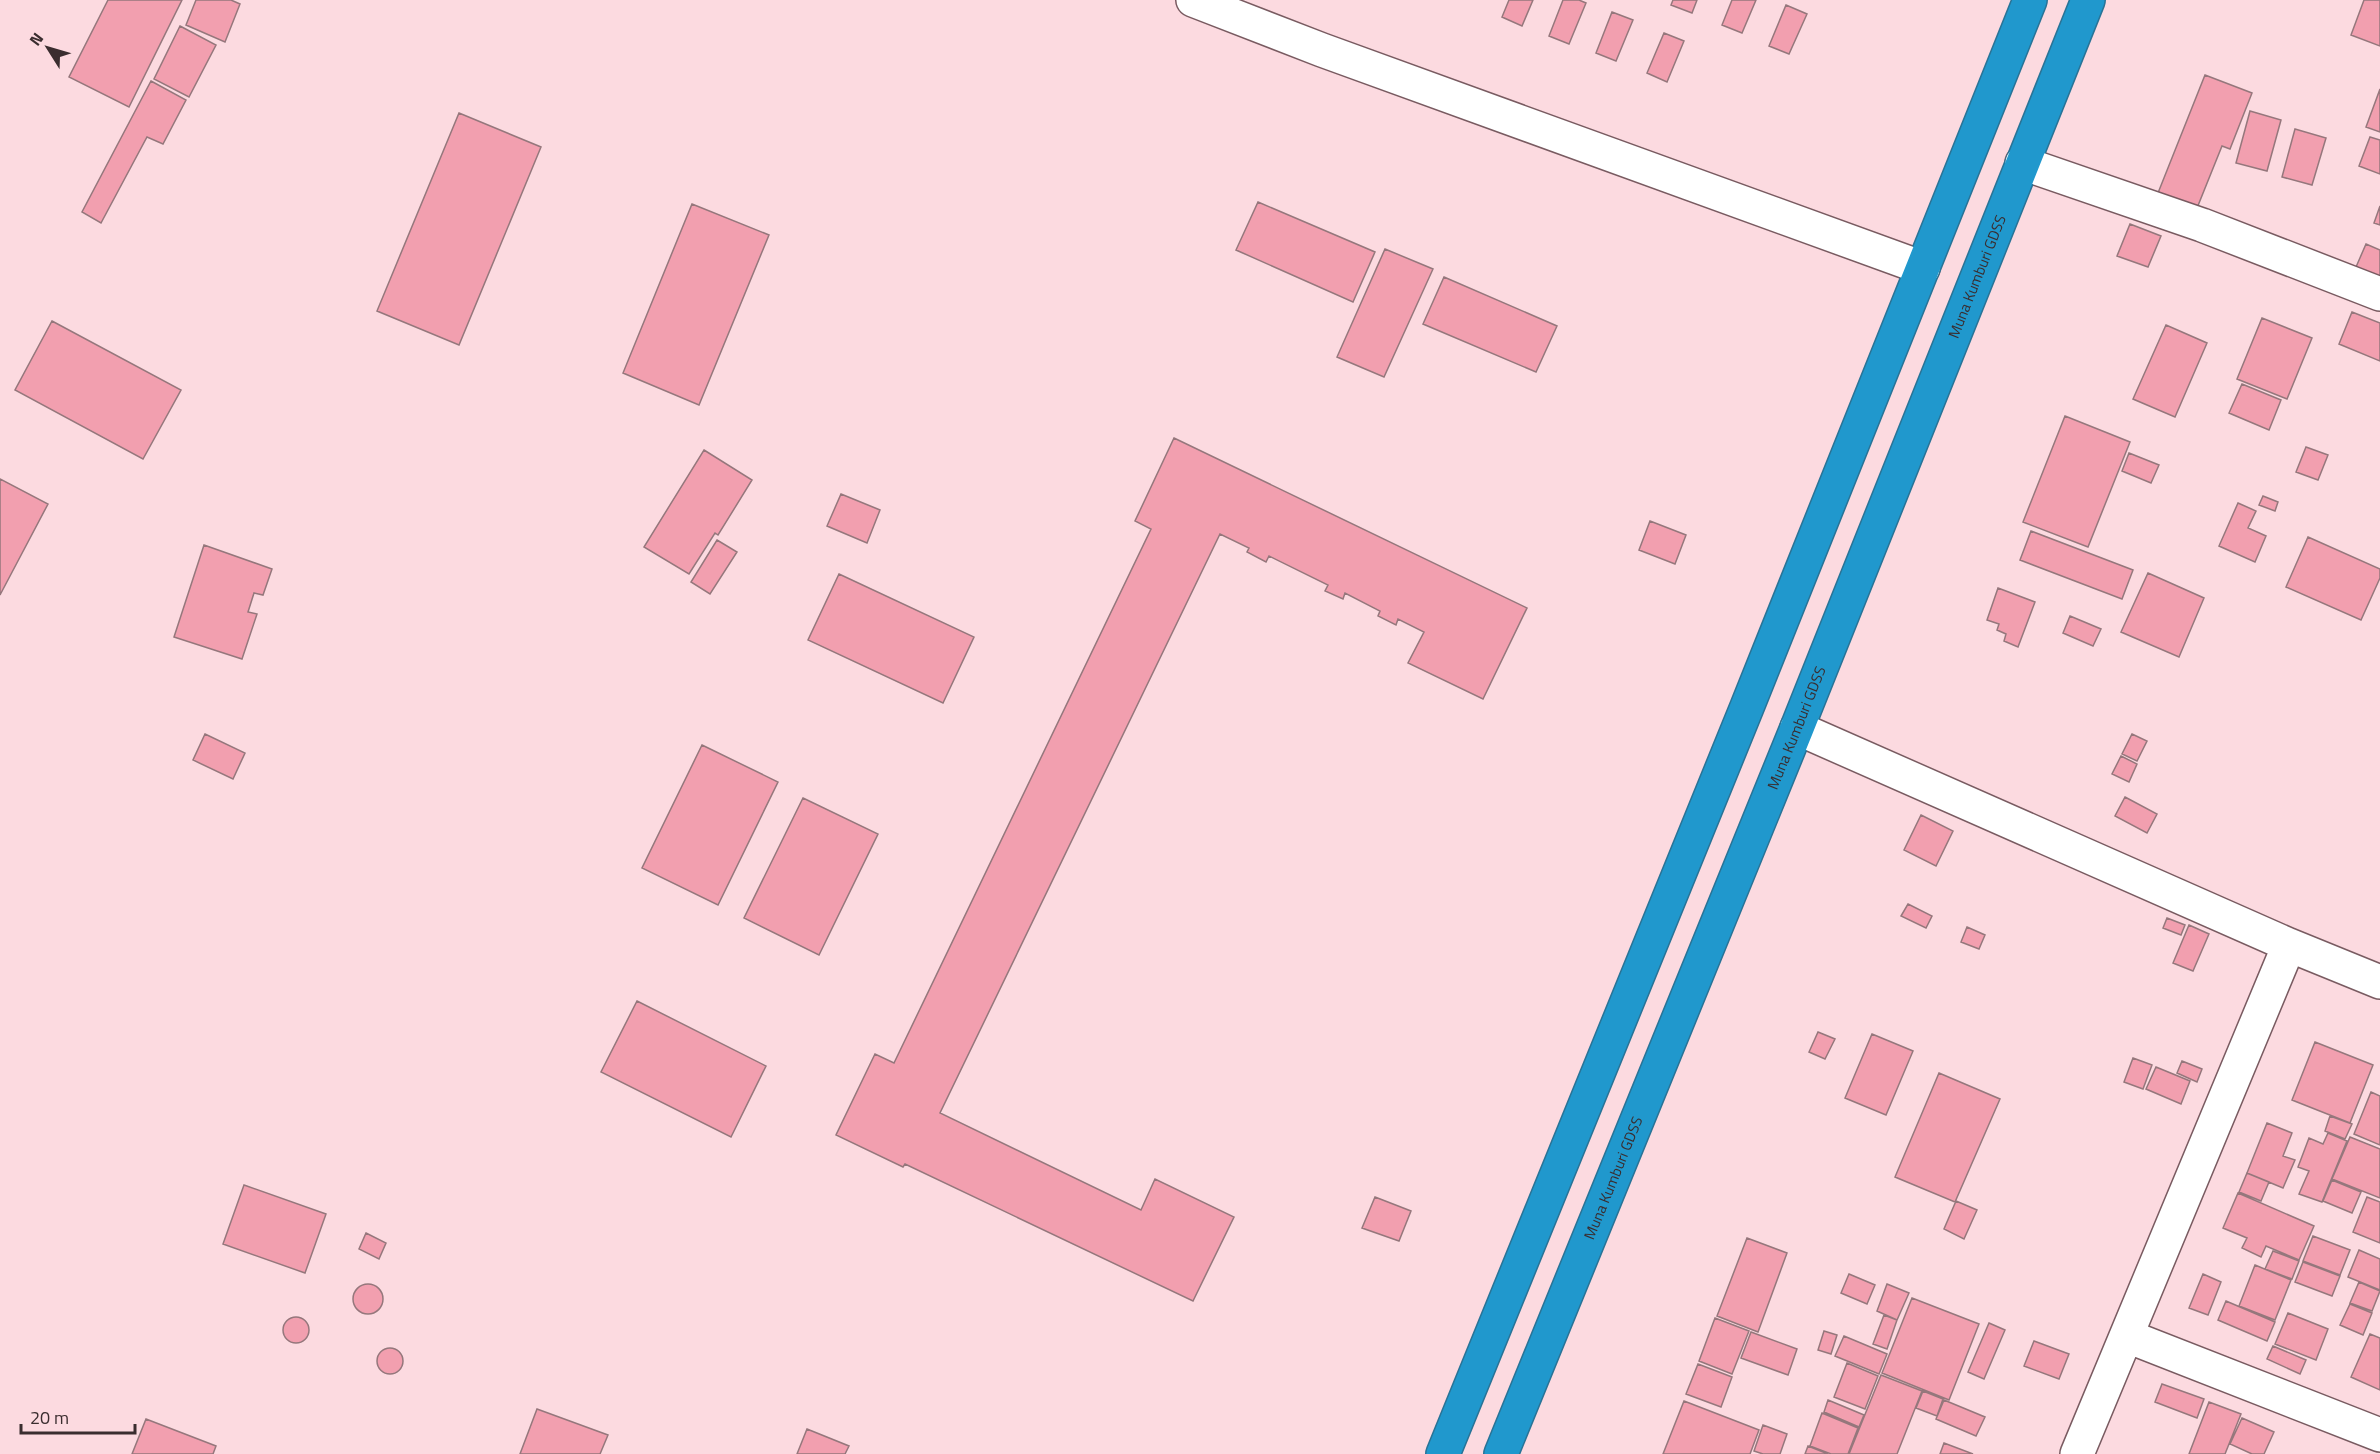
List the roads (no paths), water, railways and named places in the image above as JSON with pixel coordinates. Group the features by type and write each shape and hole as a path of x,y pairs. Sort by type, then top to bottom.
{"highway":[{"path":"1443,1454 2030,0"},
{"name":"Muna Kumburi GDSS","path":"1501,1454 1797,728 2088,0"}],"street":[{"path":"1193,0 1322,50 1923,268"},
{"path":"2022,163 2202,225 2380,294"},
{"path":"1797,728 2289,945 2380,982"},
{"path":"2078,1454 2289,945"},
{"path":"2127,1336 2380,1435"}]}
